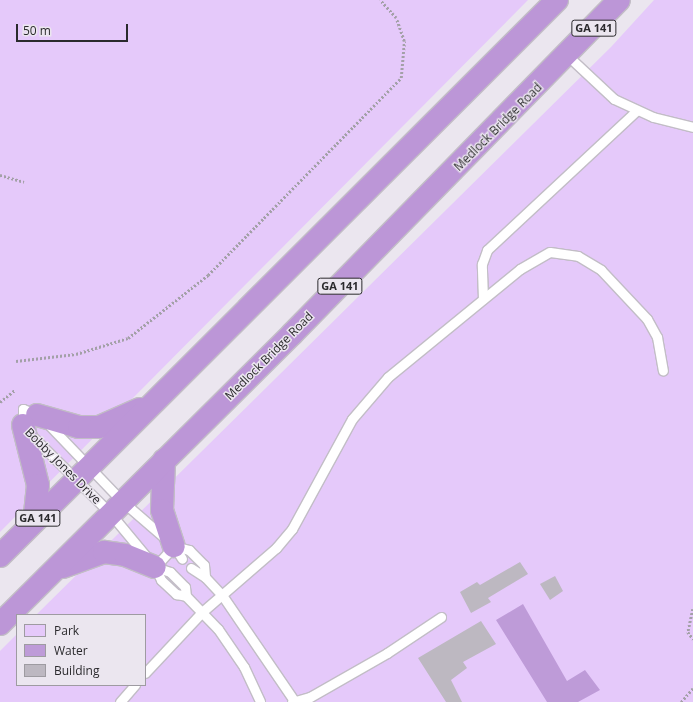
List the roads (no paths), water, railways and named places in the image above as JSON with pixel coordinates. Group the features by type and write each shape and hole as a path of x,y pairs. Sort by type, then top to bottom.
{"highway":[{"name":"GA 141","path":"0,556 557,0"},
{"name":"Medlock Bridge Road","path":"0,624 568,56 619,0"},
{"path":"34,522 38,485 30,420 79,427 99,428 157,400"},
{"path":"164,460 162,510 178,553"},
{"path":"46,577 70,563 104,552 125,555 155,566"}],"lane":[{"path":"568,56 614,99 637,110 693,127"},
{"path":"483,299 482,274 487,250 637,110"},
{"path":"146,672 202,612 276,548 292,529 352,420 368,399 388,377 520,269 550,252 578,256 601,270 647,319 657,337 663,370"},
{"name":"Bobby Jones Drive","path":"30,420 116,507 178,553 195,556 204,565 205,577"},
{"name":"Bobby Jones Drive","path":"30,420 116,507 155,566 170,572 184,587 186,596 231,645 260,702"},
{"path":"155,566 178,553"},
{"name":"Bobby Jones Drive","path":"190,568 205,577 222,594 294,702"},
{"path":"294,702 310,697 387,654 442,617"},
{"path":"120,702 134,686"}],"water":[{"path":"523,604 567,681 585,670 600,690 578,702 547,702 496,620"}]}
